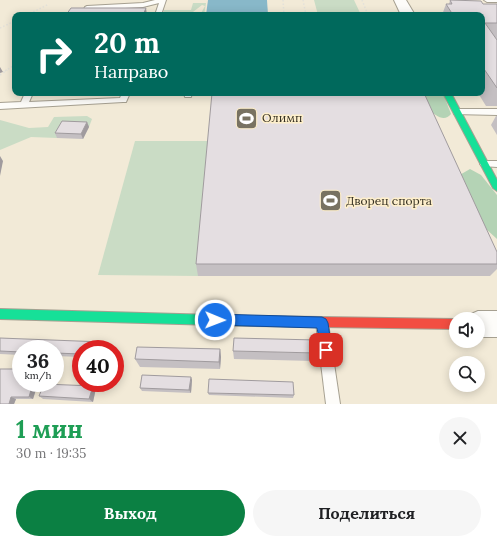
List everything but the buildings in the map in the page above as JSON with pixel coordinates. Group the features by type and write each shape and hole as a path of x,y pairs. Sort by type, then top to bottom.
{"street":[{"path":"400,0 406,12"},
{"path":"449,96 497,188"},
{"path":"0,314 322,323 449,324"},
{"path":"485,324 497,324"}],"lane":[{"path":"102,7 104,0"},
{"path":"85,12 87,8 142,8 162,0"},
{"path":"159,12 162,0"},
{"path":"487,0 497,0"},
{"path":"24,105 28,96"},
{"path":"0,106 123,100 125,96"},
{"path":"457,112 497,112"},
{"path":"485,164 497,164"},
{"path":"322,323 333,404"}],"path":[{"path":"283,0 284,12"},
{"path":"303,0 305,12"},
{"path":"362,0 367,12"},
{"path":"33,12 49,4"},
{"path":"0,28 12,22"},
{"path":"0,76 12,67"}],"green space":[{"path":"314,0 354,0 360,12 317,12"},
{"path":"193,3 206,3 204,12 202,12 205,6 202,5 193,12 164,12 164,10 191,10"},
{"path":"419,96 444,96 451,114 442,118 437,116"},
{"path":"87,116 92,119 89,127 57,138 31,137 0,150 0,120 29,128 48,127 54,117"},
{"path":"135,141 210,141 198,276 98,275"},
{"path":"470,169 481,175 497,195 497,239 485,228 458,176"}],"water":[{"path":"208,0 267,0 268,12 206,12"}],"traffic: fast":[{"path":"449,96 497,188"},
{"path":"0,314 251,321"}],"traffic: jam":[{"path":"251,321 449,324"}],"place":[{"name":"Олимп","path":"246,118"},
{"name":"Дворец спорта","path":"331,201"}],"route":[{"path":"215,320 322,323 326,350"}]}
